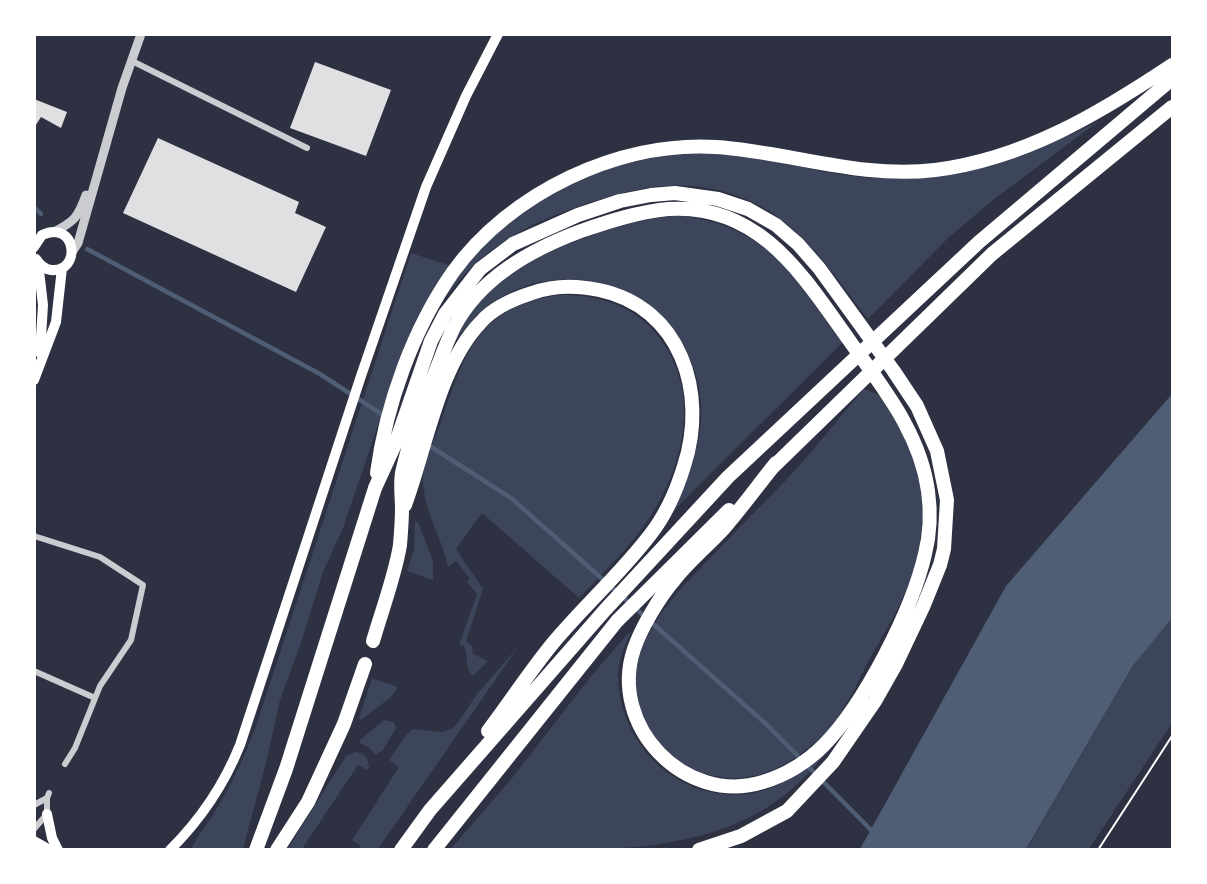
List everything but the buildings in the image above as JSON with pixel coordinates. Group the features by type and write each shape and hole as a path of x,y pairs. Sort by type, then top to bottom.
{"highway":[{"path":"375,488 382,435 392,403 422,326 438,295 454,270 483,238 523,205 554,184 592,168 646,152 701,147 745,150 875,171 935,170 982,162 1036,143 1113,104 1173,65"},
{"path":"430,810 605,610 728,477 979,242 1173,79"},
{"path":"434,849 617,621 646,591 992,254 1173,108"},
{"path":"421,411 431,341 444,314 480,269 513,244 578,215 620,201 675,193 718,199 748,209 776,225 798,244 819,268 894,370 917,406 937,451 945,481 947,520 940,565 896,664 875,701 833,762 787,811 741,836 699,849"},
{"path":"373,641 399,549 402,476 421,411 454,327 468,306 489,283 513,263 534,250 592,227 650,211 678,209 722,216 745,226 784,254 808,282 902,416 916,444 928,491 929,526 925,558 891,642 856,705 842,725 820,749 795,768 758,784 737,787 708,783 692,778 672,766 655,751 644,736 631,707 630,671 633,651 674,579 724,527 777,463"},
{"path":"256,849 286,769 375,488 396,442 421,411 466,339 482,320 497,308 542,289 565,286 582,287 627,299 655,320 671,338 684,361 691,383 694,417 684,467 667,506 651,534 552,644 400,849"},
{"path":"277,849 308,802 352,703 364,664"}],"main road":[{"path":"170,849 190,830 211,802 231,769 360,376 426,187 466,96 498,34"},
{"path":"34,228 66,237 72,246 67,264 62,268 49,269 36,258"},
{"path":"34,247 38,238 51,232"},
{"path":"36,258 44,315 36,376"},
{"path":"36,376 56,322 62,268"},
{"path":"47,814 50,832 58,849"},
{"path":"183,849 190,830"},
{"path":"34,840 50,849"}],"street":[{"path":"72,252 78,243 107,139 141,34"},
{"path":"132,61 307,148"},
{"path":"51,232 74,220 79,214 107,139"},
{"path":"34,536 100,557 143,585 130,640 100,686 75,748 65,764"},
{"path":"34,671 95,698"},
{"path":"34,804 48,795 47,814 39,826 34,829"}],"path":[{"path":"1098,849 1173,736"}],"shaded area":[{"path":"1099,121 993,200 948,238 868,319 808,243 778,217 739,196 716,189 693,186 647,188 624,193 577,207 542,221 508,238 488,253 464,274 444,299 453,282 471,260 518,216 577,181 642,160 676,155 745,156 835,174 889,178 1040,145"},
{"path":"675,216 706,220 732,229 754,241 792,275 842,343 671,513 697,446 701,403 694,368 678,337 656,312 629,294 598,283 565,279 531,284 498,299 475,317 447,356 457,333 471,312 486,295 523,266 600,232 642,221"},
{"path":"411,253 451,266 388,396 343,528 323,572 280,700 243,849 191,850 227,790 255,729"},
{"path":"561,295 589,297 627,309 658,336 673,359 681,385 684,411 682,437 676,463 666,488 638,534 579,598 482,513 456,549 483,589 466,641 472,646 473,654 488,661 473,676 468,670 464,646 459,645 477,594 467,582 470,579 456,561 448,567 424,494 424,468 458,375 479,336 511,309 534,300"},
{"path":"864,389 876,393 885,401 915,463 922,500 922,518 918,555 909,584 839,716 822,737 783,765 757,775 729,778 699,772 668,753 646,725 637,699 636,674 641,651 652,628 684,586 787,479"},
{"path":"1172,394 1172,618 1132,667 1026,849 860,849 1006,586"},
{"path":"415,522 418,522 433,561 433,580 407,571 414,549"},
{"path":"1172,618 1172,723 1089,849 1026,850 1132,667"},
{"path":"632,629 618,671 622,704 631,728 644,750 662,768 683,782 706,791 731,795 758,792 788,779 832,746 797,785 776,801 754,815 721,829 646,846 565,851 450,850 512,778 592,675"},
{"path":"518,647 378,849 359,849 361,846 352,840 399,767 389,760 403,739 412,729 441,732 451,729 457,724 477,694"},
{"path":"372,678 398,687 391,697 361,720 359,718"},
{"path":"384,720 394,722 396,728 383,750 376,755 360,743 360,740"},
{"path":"355,752 365,757 369,768 367,770 358,765 302,849 287,850 346,756"}],"waterway":[{"path":"34,207 41,214"},
{"path":"87,249 320,374 386,417"},
{"path":"425,443 511,498 765,723 875,834"}]}
